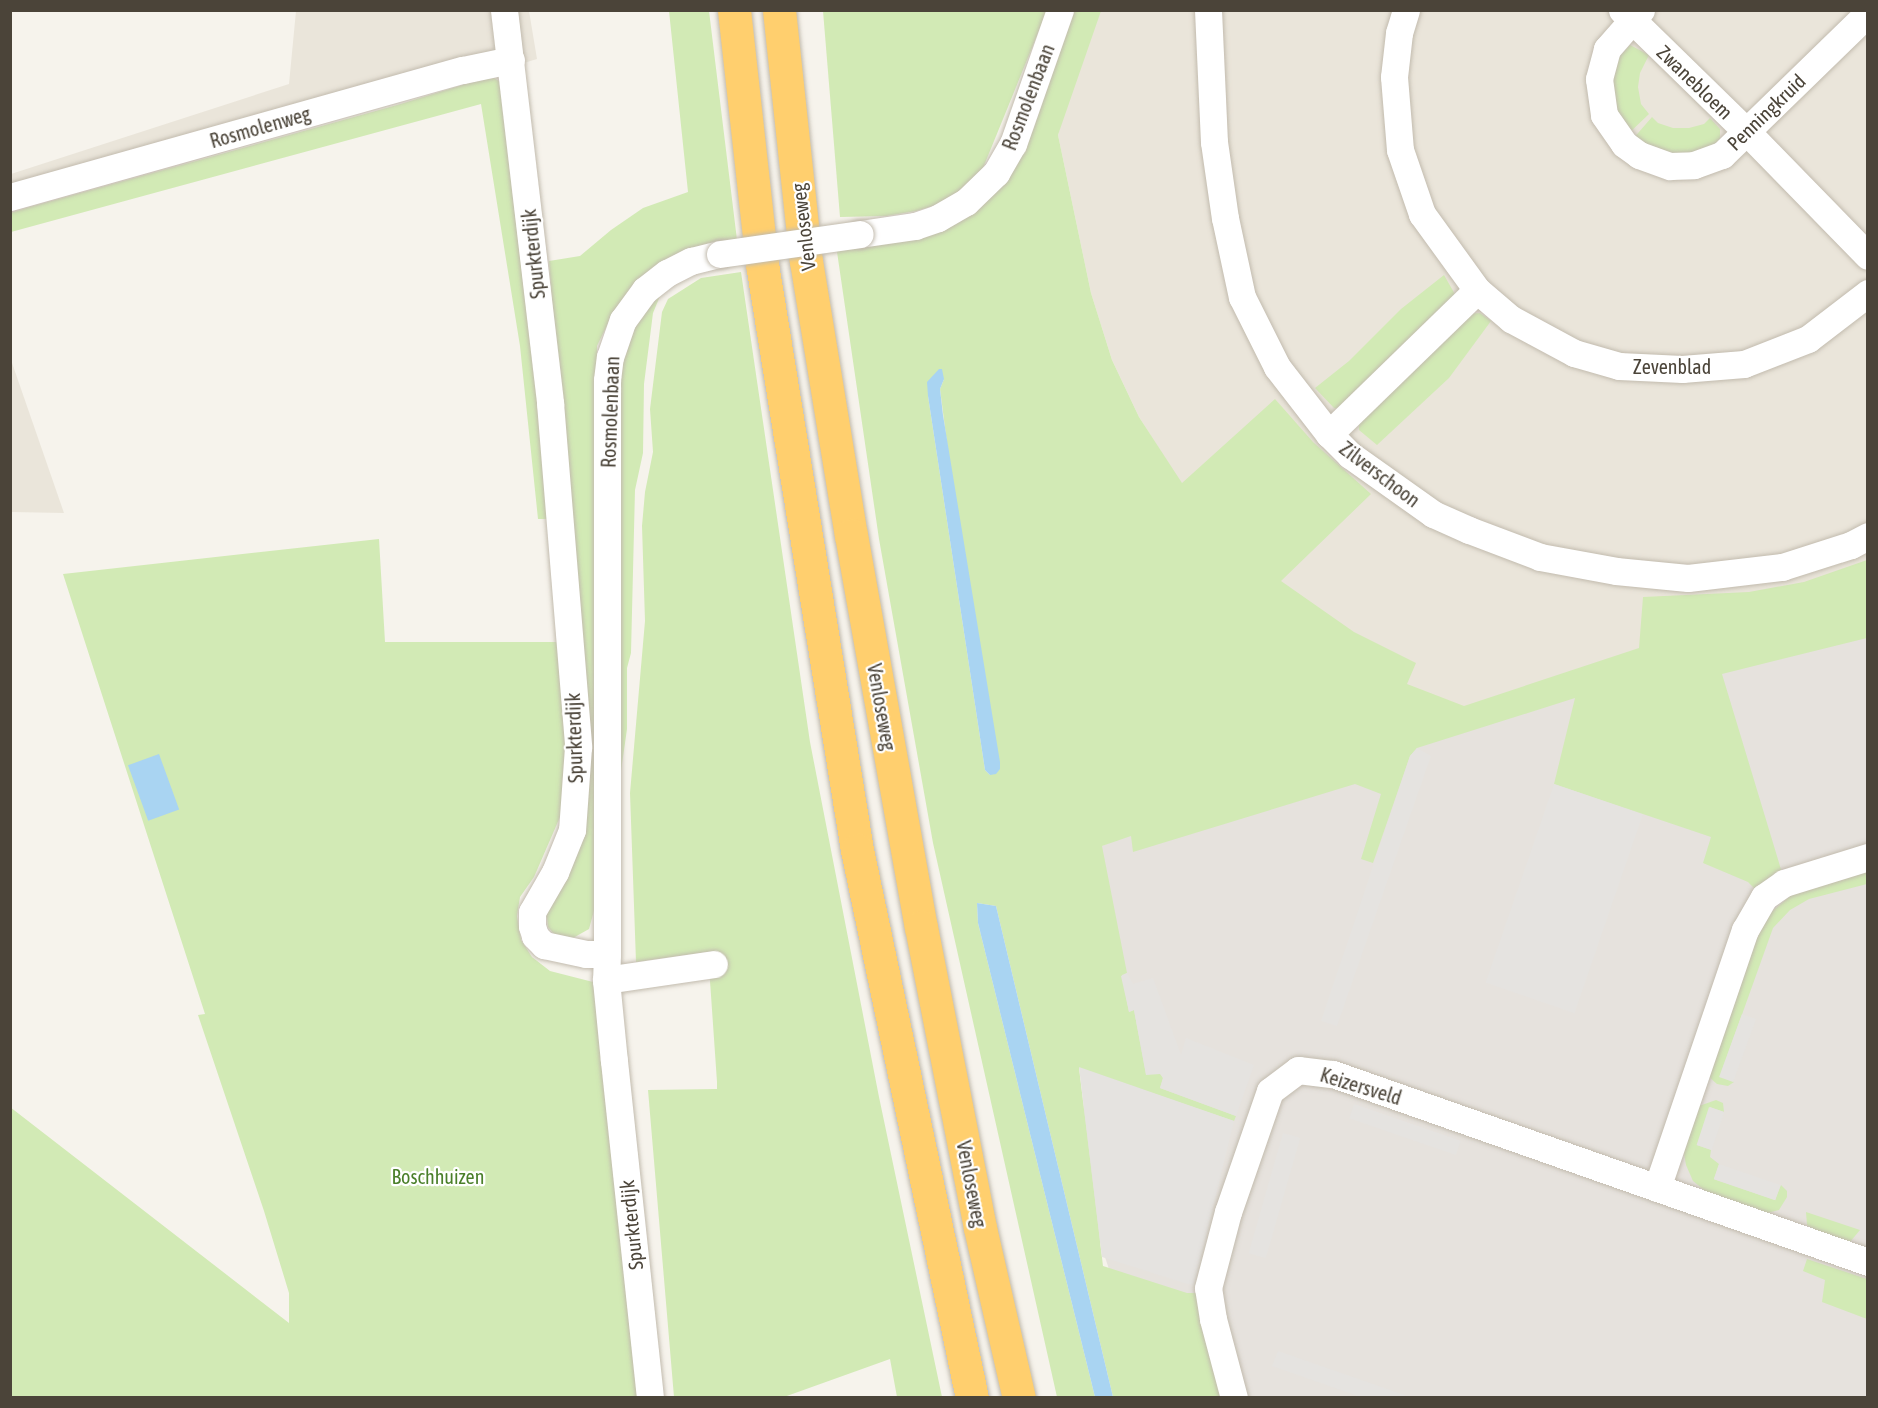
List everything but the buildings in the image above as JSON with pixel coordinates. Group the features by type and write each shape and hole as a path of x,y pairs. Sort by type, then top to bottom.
{"highway":[{"path":"734,10 762,264 857,850 972,1398"},
{"name":"Venloseweg","path":"779,10 806,261 851,535 928,962 980,1228 1019,1398"}],"street":[{"name":"Spurkterdijk","path":"504,10 550,403 578,747 572,830 555,872 532,912 532,927 535,936 544,945 586,954 607,967 650,1398"},
{"name":"Rosmolenbaan","path":"607,967 607,380 610,357 623,320 645,290 667,273 691,261 720,254 915,226 938,218 966,202 996,173 1013,144 1060,10"},
{"name":"Zilverschoon","path":"1208,10 1214,142 1225,218 1242,297 1277,367 1329,434 1350,455 1433,514 1540,557 1616,571 1688,578 1782,567 1851,545 1868,536"},
{"name":"Zevenblad","path":"1406,10 1399,33 1394,77 1400,150 1422,214 1477,290 1511,319 1574,353 1619,366 1682,369 1744,364 1808,339 1868,293"},
{"name":"Penningkruid","path":"1631,14 1607,49 1599,79 1604,115 1624,144 1639,155 1670,166 1694,165 1722,155 1868,13"},
{"name":"Zwanebloem","path":"1631,14 1868,256"},
{"name":"Rosmolenweg","path":"10,197 463,70 511,60"},
{"path":"1329,434 1477,290"},
{"path":"1657,1188 1745,930 1764,897 1784,884 1868,858"},
{"path":"607,967 714,964"},
{"name":"Keizersveld","path":"1234,1398 1213,1319 1208,1288 1228,1212 1270,1091 1298,1070 1333,1074 1868,1262"}],"shaded area":[{"path":"296,11 529,11 537,59 11,216 11,174 289,84"},
{"path":"1092,11 1867,11 1867,633 1379,730 1181,483 1139,417 1112,360 1091,293 1058,135"},
{"path":"11,360 64,513 11,512"},
{"path":"1867,635 1867,1397 1151,1397 1081,1184 1092,850 1379,730"},
{"path":"1417,748 1431,756 1337,1026 1321,1021 1410,756"},
{"path":"1554,784 1643,815 1575,1013 1486,983"},
{"path":"1127,973 1133,984 1153,978 1181,1055 1186,1038 1254,1065 1236,1116 1160,1088 1163,1078 1160,1074 1146,1075 1134,1010 1129,1012 1121,976"},
{"path":"1742,1014 1756,1019 1733,1082 1719,1077"},
{"path":"1079,1067 1234,1121 1194,1286 1102,1257"},
{"path":"1354,1104 1461,1141 1456,1155 1349,1118"},
{"path":"1709,1107 1724,1112 1712,1150 1697,1145"},
{"path":"1283,1133 1300,1138 1266,1258 1249,1253"},
{"path":"1719,1164 1780,1185 1775,1200 1714,1179"},
{"path":"1278,1351 1410,1397 1361,1397 1272,1366"}],"green space":[{"path":"669,11 709,11 737,240 615,309 597,346 595,647 597,900 589,929 573,938 554,934 548,927 546,909 588,792 549,261 580,256 611,230 643,208 688,192"},
{"path":"823,11 1047,11 983,168 949,201 916,211 886,216 840,217"},
{"path":"1072,11 1101,11 1058,135 1091,293 1112,360 1139,417 1182,483 1275,399 1313,442 1371,494 1281,581 1354,632 1416,663 1407,684 1464,706 1639,648 1643,597 1749,592 1804,582 1867,560 1867,638 1722,674 1783,876 1759,893 1748,882 1703,863 1711,837 1554,784 1575,698 1417,748 1410,756 1373,863 1361,859 1381,794 1355,784 1133,852 1131,836 1102,846 1127,973 1122,975 1129,1012 1134,1010 1146,1074 1161,1074 1163,1078 1160,1088 1236,1116 1234,1121 1079,1068 1103,1266 1187,1293 1199,1293 1222,1397 1113,1397 996,906 977,903 978,923 1095,1397 1057,1397 933,843 879,539 836,245 964,215","holes":["944,379 940,389 990,775 985,770 928,396"]},
{"path":"1630,45 1649,55 1640,73 1638,87 1641,104 1649,114 1627,135 1608,93 1618,58"},
{"path":"494,78 507,86 549,519 538,519 520,346 481,104 11,232 11,213 482,79"},
{"path":"1652,117 1658,123 1673,128 1689,128 1704,124 1710,118 1720,129 1720,145 1687,158 1632,140"},
{"path":"741,272 810,742 879,1097 942,1397 897,1397 890,1359 784,1397 674,1397 648,1090 717,1089 717,1082 708,952 636,962 630,793 645,621 642,526 645,492 653,452 650,409 662,312 668,299 701,278"},
{"path":"1444,275 1456,296 1342,409 1334,408 1315,388 1349,361 1401,309"},
{"path":"660,296 653,313 644,384 643,453 635,490 631,653 627,668 627,729 621,771 621,902 620,364 633,329 645,311"},
{"path":"1480,313 1491,321 1449,378 1377,445 1359,430 1359,422 1465,314"},
{"name":"Boschhuizen","path":"379,539 385,642 562,642 570,794 534,877 520,897 517,916 521,940 532,957 550,971 593,982 650,1397 11,1397 10,1107 289,1323 289,1293 198,1015 205,1014 63,574"},
{"path":"1867,868 1867,884 1809,899 1790,910 1773,928 1720,1076 1734,1082 1728,1086 1717,1084 1709,1077 1711,1063 1763,919 1794,893"},
{"path":"1716,1100 1723,1103 1724,1112 1710,1107 1697,1145 1711,1150 1710,1157 1719,1164 1714,1179 1775,1200 1781,1185 1787,1191 1787,1197 1779,1210 1767,1213 1709,1194 1693,1181 1686,1165 1683,1148 1699,1106"},
{"path":"1806,1212 1860,1230 1850,1242 1816,1231 1807,1225"},
{"path":"1807,1259 1867,1279 1867,1319 1822,1302 1825,1280 1803,1271"}],"water":[{"path":"939,369 942,369 944,379 940,389 943,415 1000,762 1000,769 996,774 990,775 985,770 928,396 927,382"},
{"path":"159,754 179,809 148,821 128,765"},
{"path":"977,903 996,906 1113,1397 1095,1397 978,923"}]}
